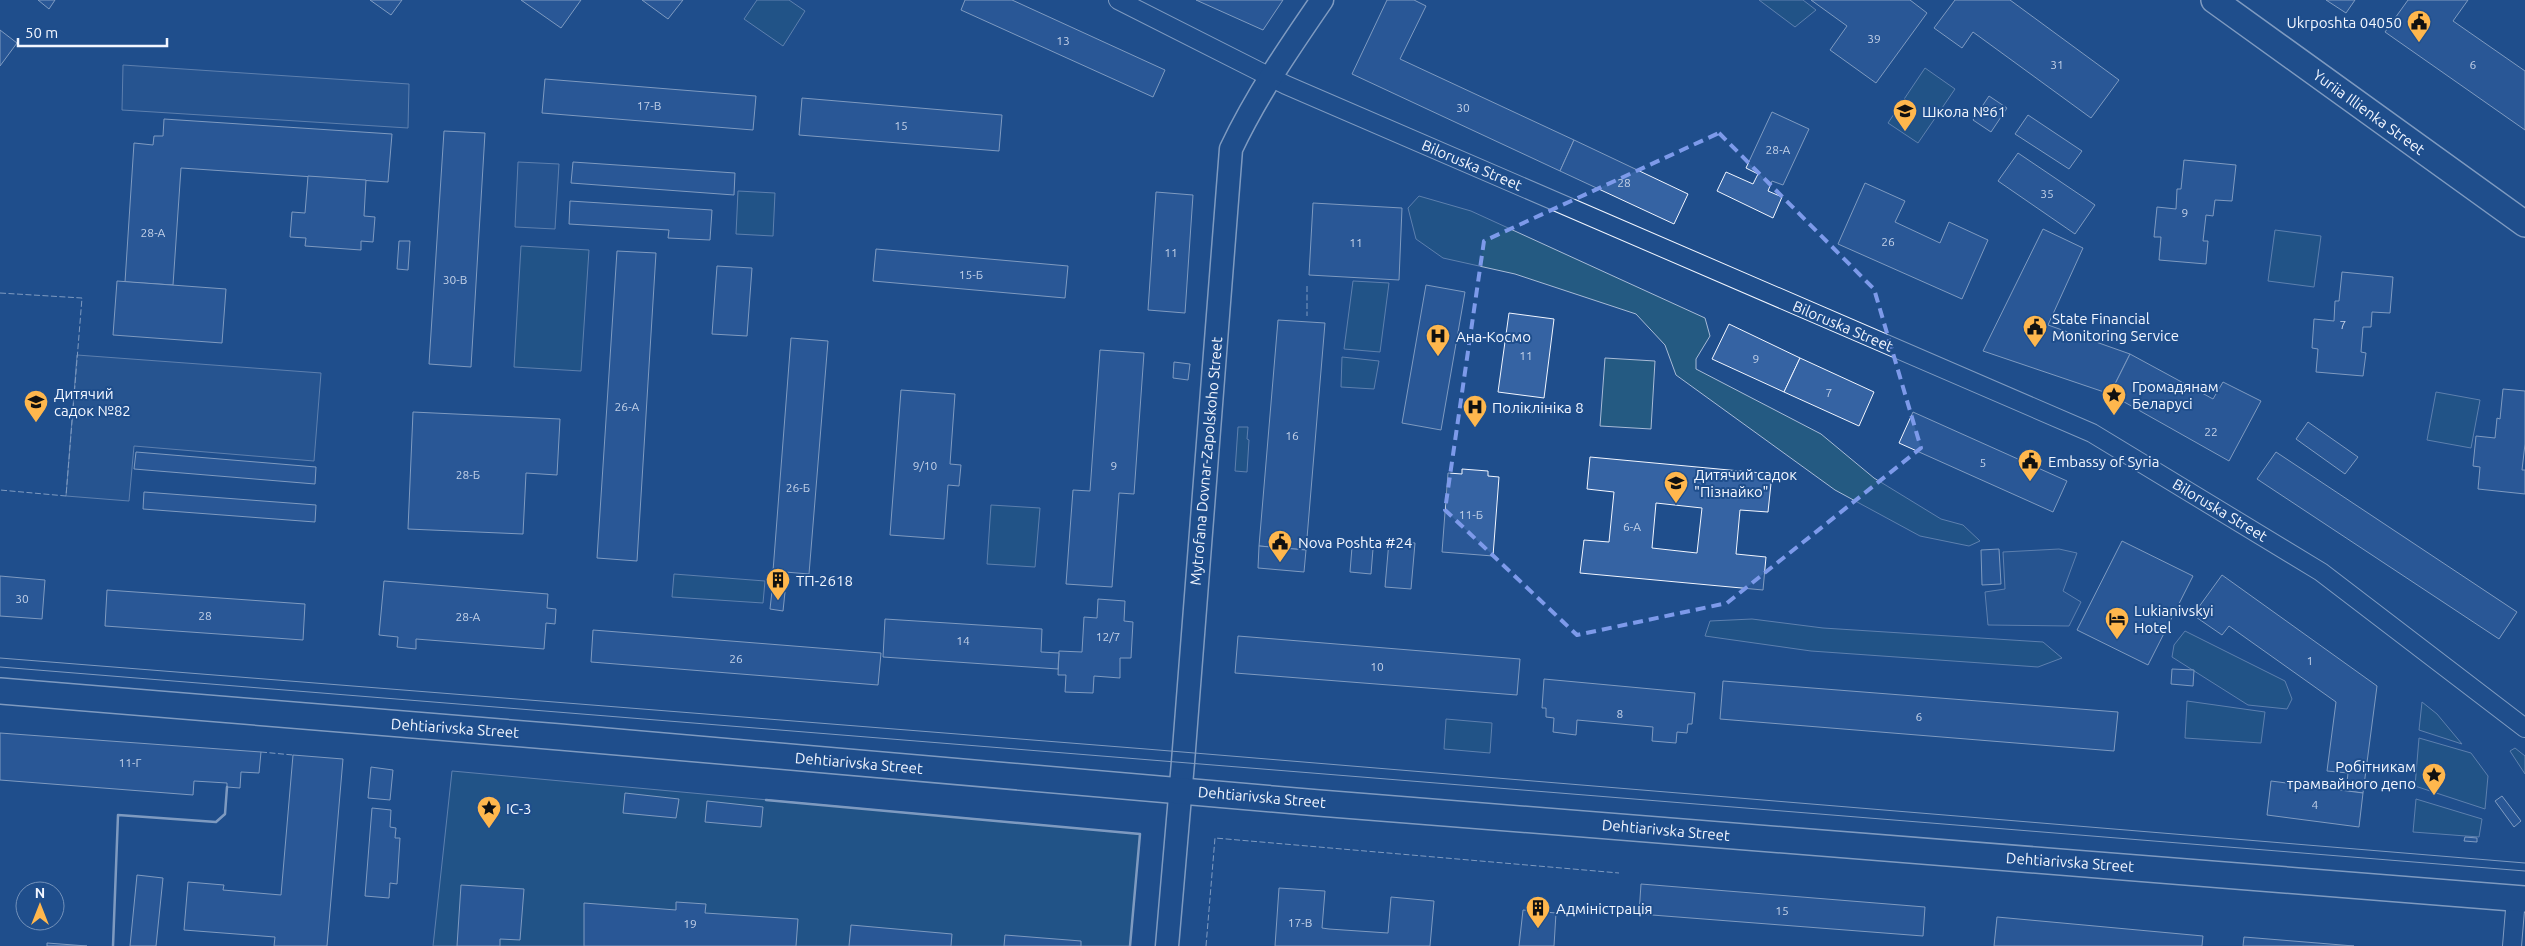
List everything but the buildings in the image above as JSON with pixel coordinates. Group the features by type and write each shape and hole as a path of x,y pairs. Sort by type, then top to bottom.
{"main road":[{"name":"Yuriia Illienka Street","path":"2214,0 2525,224"},
{"name":"Dehtiarivska Street","path":"0,691 1181,790 2520,899"}],"street":[{"name":"Biloruska Street","path":"1118,0 1272,78 2092,433 2321,572 2525,728"},
{"name":"Mytrofana Dovnar-Zapolskoho Street","path":"1167,946 1232,149 1246,118 1322,0"},
{"path":"2512,946 2520,899"}],"highlighted area":[{"path":"1719,133 1874,289 1921,448 1727,603 1577,635 1445,510 1484,241"}],"shaded area":[{"path":"757,0 789,0 805,11 783,46 744,19"},
{"path":"1759,0 1803,0 1816,10 1795,27"},
{"path":"123,65 409,84 408,128 122,110"},
{"path":"1925,68 1955,89 1918,143 1888,123"},
{"path":"518,162 559,164 555,229 515,227"},
{"path":"738,191 775,193 773,236 736,234"},
{"path":"1419,196 1471,211 1705,318 1710,336 1696,359 1696,369 1821,434 1874,478 1941,519 1963,525 1980,541 1969,546 1920,536 1835,490 1676,375 1665,345 1636,314 1515,274 1443,258 1416,239 1408,208"},
{"path":"2275,230 2321,236 2314,287 2268,281"},
{"path":"521,246 589,250 581,371 514,367"},
{"path":"1353,281 1389,283 1380,352 1344,349"},
{"path":"77,355 321,373 314,461 134,446 129,501 66,496"},
{"path":"1342,357 1379,361 1374,389 1341,387"},
{"path":"1605,358 1655,361 1651,429 1600,426"},
{"path":"2436,392 2480,400 2471,448 2427,440"},
{"path":"1238,427 1248,427 1247,472 1235,471"},
{"path":"991,505 1040,508 1035,567 987,564"},
{"path":"2059,549 2077,553 2063,591 2081,602 2069,626 1988,625 1985,592 2005,589 2003,552"},
{"path":"674,574 765,581 763,603 672,597"},
{"path":"1752,619 1823,628 2043,642 2062,658 2038,667 1811,651 1705,636 1710,621"},
{"path":"2185,631 2285,681 2292,699 2287,709 2248,705 2172,657 2174,645"},
{"path":"2187,701 2265,712 2261,743 2185,738"},
{"path":"2422,702 2437,714 2462,744 2419,730"},
{"path":"1446,719 1492,723 1490,753 1444,749"},
{"path":"2419,738 2471,753 2488,776 2485,809 2415,786"},
{"path":"2515,748 2525,756 2525,774 2510,751"},
{"path":"452,771 1140,834 1130,946 433,946"},
{"path":"2416,799 2482,819 2479,837 2413,832"}],"tram line":[{"path":"0,658 1146,749 2525,863"},
{"path":"0,667 2525,871"}],"fence":[{"path":"1307,286 1307,316"},
{"path":"0,293 82,298 66,496 0,490"},
{"path":"261,752 293,755"},
{"path":"1206,946 1215,838 1619,873"}],"wall":[{"path":"113,946 118,815 216,822 225,814 227,787"},
{"path":"766,800 1140,834 1130,946"}],"place":[{"name":"Ukrposhta 04050","path":"2419,43"},
{"name":"Школа №61","path":"1905,132"},
{"name":"State Financial Monitoring Service","path":"2035,348"},
{"name":"Ана-Космо","path":"1438,357"},
{"name":"Громадянам Беларусі","path":"2114,416"},
{"name":"Дитячий садок №82","path":"36,423"},
{"name":"Поліклініка 8","path":"1475,428"},
{"name":"Embassy of Syria","path":"2030,482"},
{"name":"Дитячий садок \"Пізнайко\"","path":"1676,504"},
{"name":"Nova Poshta #24","path":"1280,563"},
{"name":"ТП-2618","path":"778,601"},
{"name":"Lukianivskyi Hotel","path":"2117,640"},
{"name":"Робітникам трамвайного депо","path":"2434,796"},
{"name":"ІС-3","path":"489,829"},
{"name":"Адміністрація","path":"1538,929"}]}
